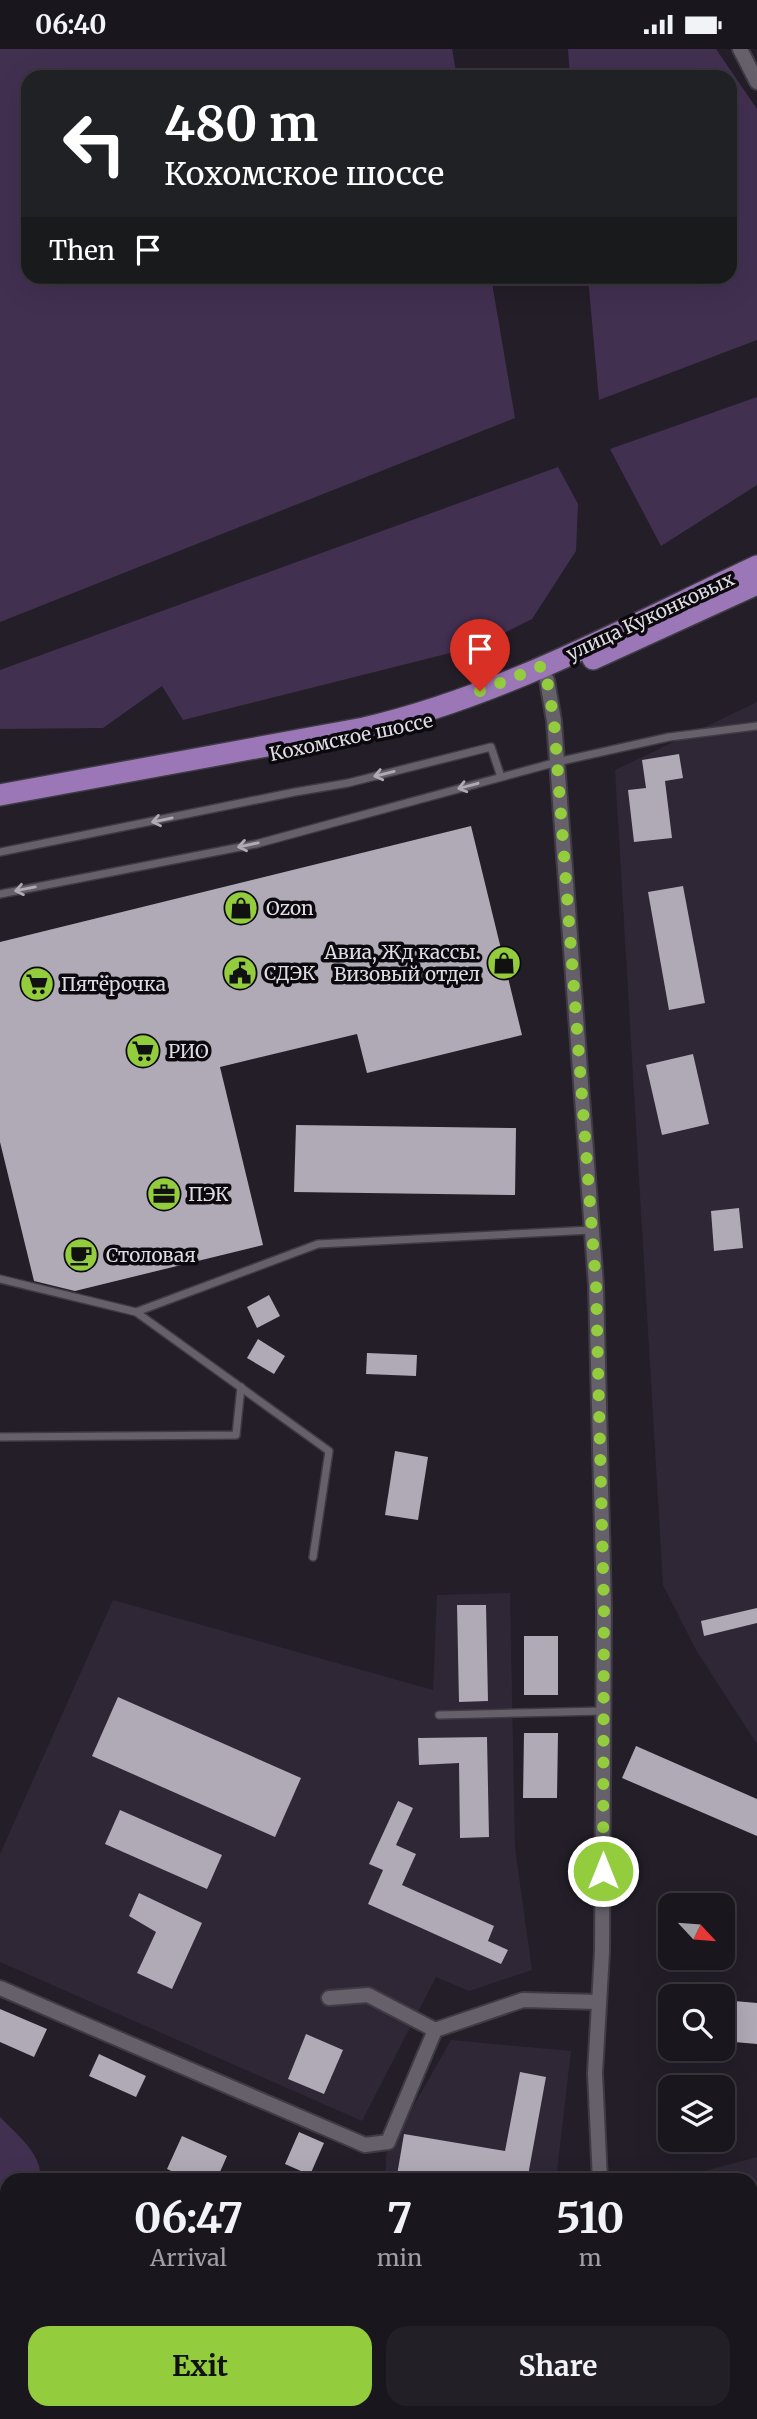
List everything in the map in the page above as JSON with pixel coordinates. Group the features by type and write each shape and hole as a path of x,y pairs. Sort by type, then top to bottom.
{"main road":[{"name":"улица Куконковых","path":"545,673 757,566"},
{"name":"улица Куконковых","path":"545,673 757,584"},
{"name":"Кохомское шоссе","path":"0,795 363,728 409,717 545,673"},
{"name":"Кохомское шоссе","path":"0,805 368,738 452,715 545,673"}],"street":[{"path":"740,49 757,82"},
{"path":"545,673 554,721 596,1285 604,1711 602,1952 595,2073 600,2173"},
{"path":"0,1988 365,2145 388,2142 436,2030"},
{"path":"329,1998 368,1995 436,2030 523,2000 599,2002"}],"lane":[{"path":"0,894 256,844 557,762 669,737 757,726"},
{"path":"0,852 348,783 491,747 501,777"},
{"path":"136,1312 318,1244 592,1230"},
{"path":"0,1279 136,1312 330,1451 313,1557"},
{"path":"0,1437 236,1435 241,1387"},
{"path":"439,1715 604,1711"}],"shaded area":[{"path":"0,49 452,49 456,70 21,70 21,284 492,284 515,418 0,622"},
{"path":"568,49 716,49 730,70 570,70"},
{"path":"737,80 757,109 757,340 599,400 589,284 737,284"},
{"path":"757,397 757,485 661,546 610,449"},
{"path":"558,467 578,504 576,551 532,619 478,646 183,720 162,686 103,728 0,729 0,670"},
{"path":"757,702 757,1744 696,1650 663,1585 615,770"},
{"path":"510,1593 515,1848 532,1970 469,1991 436,1977 362,2121 0,1962 0,1854 113,1600 433,1690 437,1595"},
{"path":"451,2040 571,2051 557,2173 385,2173 386,2154"},
{"path":"0,2117 28,2145 38,2162 40,2173 0,2173"},
{"path":"757,2157 757,2173 697,2173"}],"building":[{"path":"679,754 683,778 665,781 672,838 634,842 628,790 646,788 642,760"},
{"name":"РИО","path":"471,826 522,1035 367,1073 357,1034 220,1067 263,1245 75,1291 34,1281 0,1142 0,942"},
{"path":"683,886 705,1003 669,1010 648,892"},
{"path":"693,1054 709,1124 662,1135 646,1065"},
{"path":"296,1125 516,1128 515,1195 294,1192"},
{"path":"739,1208 743,1248 714,1251 711,1211"},
{"path":"269,1295 280,1316 257,1328 247,1307"},
{"path":"258,1339 285,1356 274,1374 247,1358"},
{"path":"367,1353 417,1355 416,1376 366,1374"},
{"path":"395,1451 428,1457 418,1520 385,1515"},
{"path":"457,1605 486,1605 488,1701 459,1702"},
{"path":"757,1608 757,1623 704,1636 701,1621"},
{"path":"524,1636 558,1636 558,1695 524,1695"},
{"path":"118,1697 301,1778 275,1837 92,1756"},
{"path":"524,1733 558,1733 557,1798 523,1798"},
{"path":"487,1737 489,1837 460,1838 459,1763 419,1765 418,1738"},
{"path":"636,1746 757,1799 757,1836 622,1778"},
{"path":"398,1801 413,1808 396,1845 416,1854 402,1885 494,1926 488,1941 508,1950 501,1964 368,1904 383,1870 369,1864"},
{"path":"120,1810 222,1855 207,1889 105,1844"},
{"path":"139,1893 202,1923 172,1989 137,1973 156,1932 129,1916"},
{"path":"735,2001 757,2003 757,2044 735,2042"},
{"path":"0,2009 47,2029 34,2057 0,2042"},
{"path":"306,2034 343,2050 324,2094 288,2079"},
{"path":"99,2054 146,2076 136,2097 89,2076"},
{"path":"520,2072 546,2077 528,2173 397,2173 404,2134 505,2151"},
{"path":"299,2132 324,2143 311,2173 285,2164"},
{"path":"182,2136 227,2156 220,2173 176,2173 167,2169"}],"place":[{"name":"Ozon","path":"241,908"},
{"name":"Авиа, Жд кассы. Визовый отдел","path":"504,963"},
{"name":"СДЭК","path":"240,973"},
{"name":"Пятёрочка","path":"37,984"},
{"name":"РИО","path":"143,1051"},
{"name":"ПЭК","path":"164,1194"},
{"name":"Столовая","path":"81,1255"}],"route":[{"path":"480,691 542,666 554,721 596,1285 604,1609 603,1871"}]}
